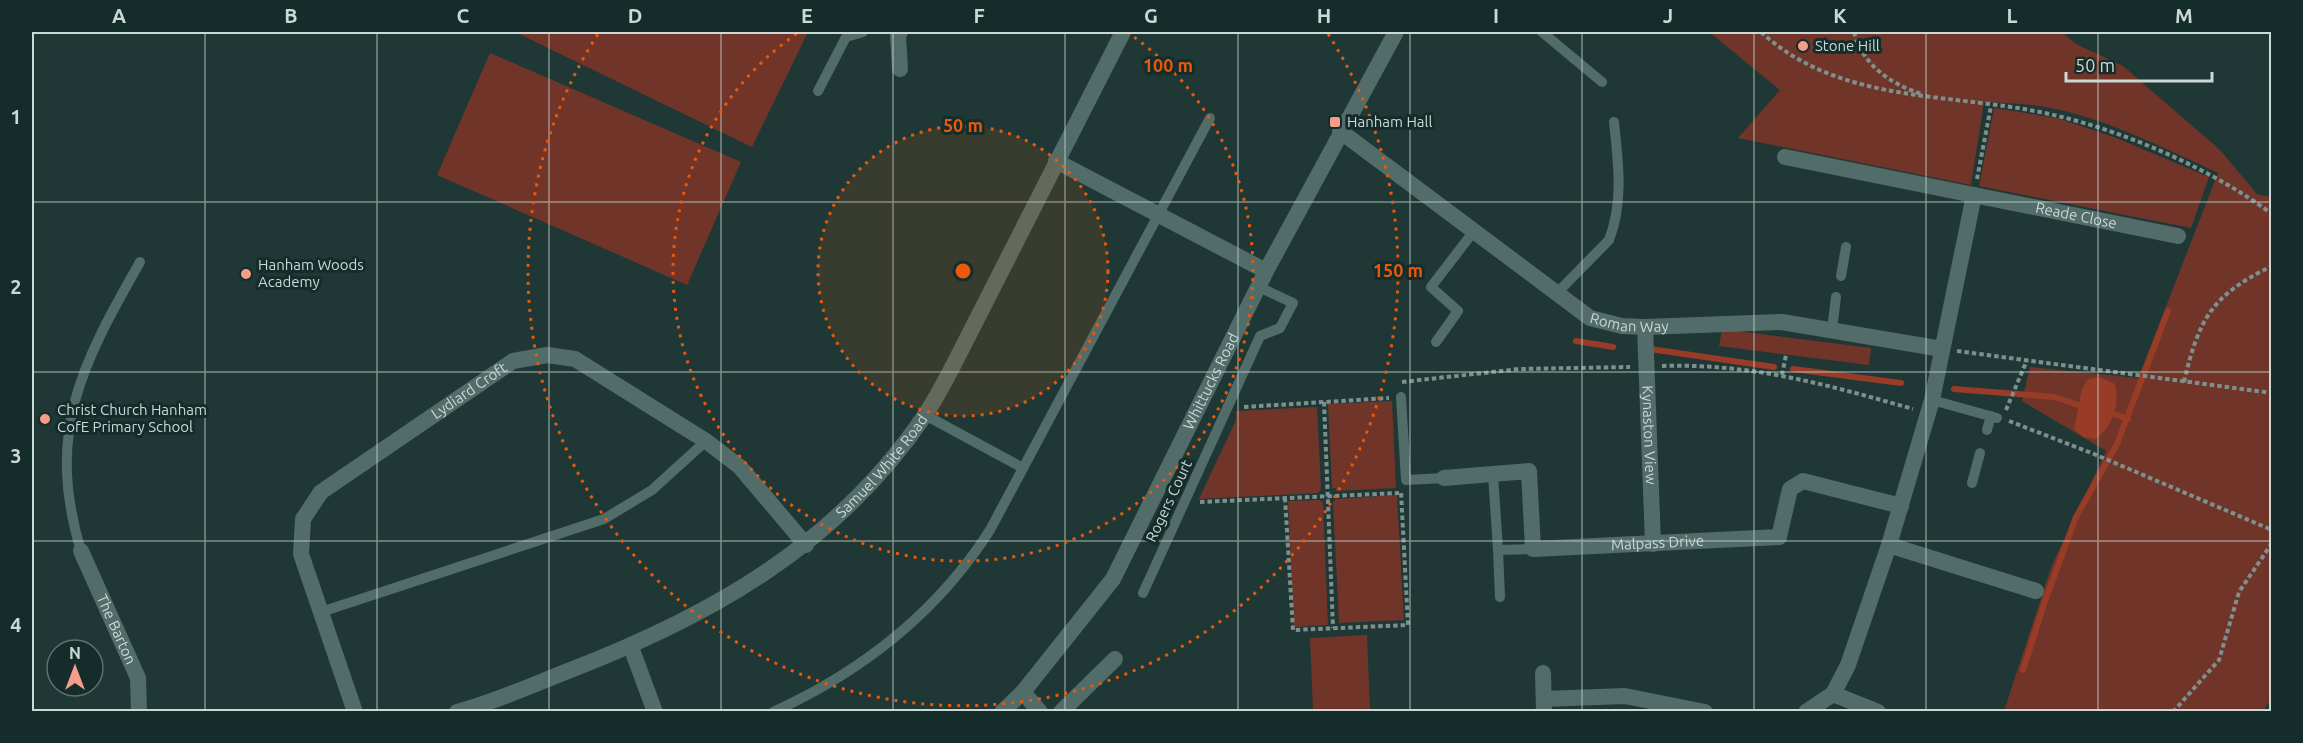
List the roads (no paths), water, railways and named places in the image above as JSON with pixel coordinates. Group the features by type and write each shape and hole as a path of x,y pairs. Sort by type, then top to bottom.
{"street":[{"name":"Samuel White Road","path":"457,711 631,647 726,599 806,545 859,495 926,415 1123,32"},
{"name":"Whittucks Road","path":"1002,711 1023,692 1113,579 1266,271 1340,131 1396,32"},
{"path":"894,33 900,69"},
{"name":"Roman Way","path":"1340,131 1590,318 1622,326 1645,327 1782,322 1942,350"},
{"name":"Reade Close","path":"1785,157 2178,236"},
{"path":"1056,161 1266,271"},
{"path":"1806,711 1833,694 1848,665 1889,545 1930,407 1974,195"},
{"name":"Kynaston View","path":"1645,327 1653,544"},
{"name":"Lydiard Croft","path":"355,711 300,554 303,519 321,492 513,361 547,355 575,360 706,441 740,467 806,545"},
{"path":"1444,478 1529,471 1533,549"},
{"name":"Malpass Drive","path":"1533,549 1779,537 1790,489 1803,481 1901,506"},
{"path":"1889,545 2036,591"},
{"name":"The Barton","path":"81,551 138,678 140,711"},
{"path":"631,647 655,711"},
{"path":"1061,711 1115,659"},
{"path":"1543,673 1544,705 1625,696 1705,711"},
{"path":"1023,692 1040,711"},
{"path":"1833,694 1878,711"}],"lane":[{"path":"818,91 846,38 863,32"},
{"path":"1542,32 1602,82"},
{"path":"773,711 859,663 893,640 928,610 967,567 990,530 1210,118"},
{"path":"1557,293 1609,240 1612,232 1620,184 1614,122"},
{"path":"1436,342 1458,311 1431,287 1474,231"},
{"path":"1841,276 1846,247"},
{"path":"81,551 71,518 66,482 69,422 88,360 140,262"},
{"name":"Rogers Court","path":"1143,593 1260,336 1280,328 1293,303 1259,287"},
{"path":"1832,330 1836,297"},
{"path":"1401,397 1406,480 1444,478"},
{"path":"1930,407 1994,417 1988,430"},
{"path":"926,415 1023,468"},
{"path":"321,612 604,519 652,490 706,441"},
{"path":"1972,483 1980,453"},
{"path":"1492,474 1500,597"},
{"path":"1498,550 1533,549"}],"waterway":[{"path":"2023,670 2046,598 2076,517 2117,444 2168,311"},
{"path":"1576,341 1613,347"},
{"path":"1650,349 1774,367"},
{"path":"1793,369 1901,383"},
{"path":"1954,389 2055,397 2078,405"},
{"path":"2114,414 2128,419"}],"place":[{"name":"Stone Hill","path":"1803,46"},
{"name":"Hanham Hall","path":"1335,122"},
{"name":"Hanham Woods Academy","path":"246,274"},
{"name":"Christ Church Hanham CofE Primary School","path":"45,419"}]}
